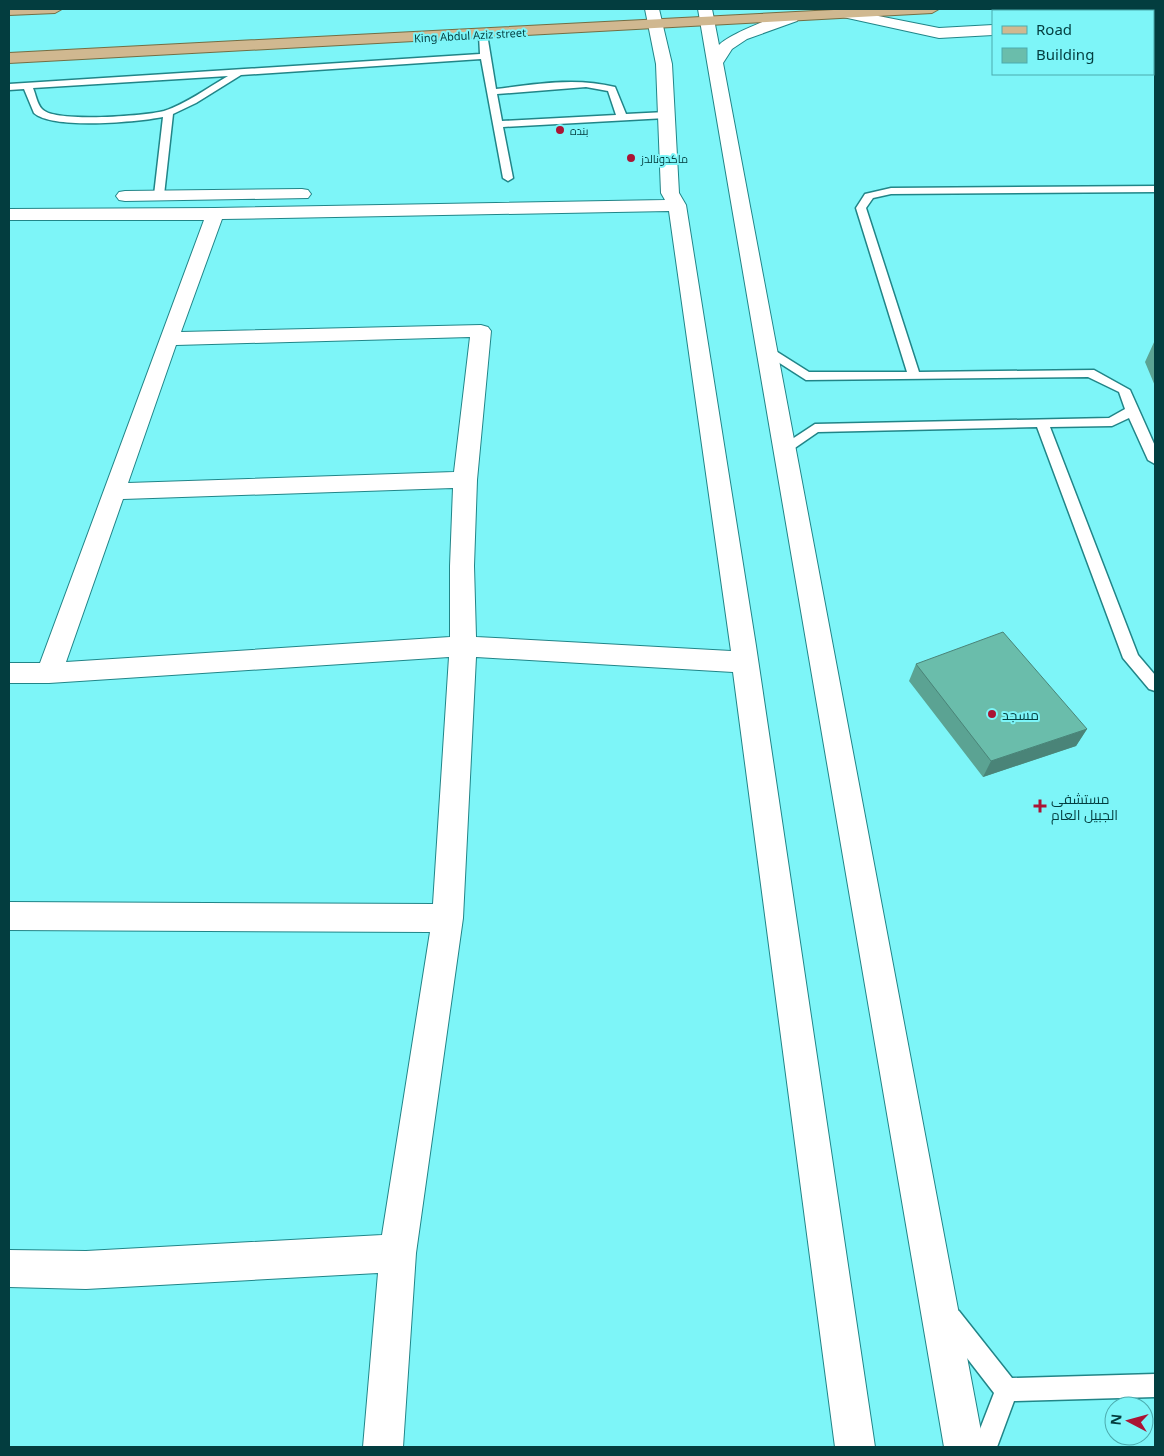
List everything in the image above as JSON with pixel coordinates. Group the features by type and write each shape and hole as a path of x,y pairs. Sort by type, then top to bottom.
{"main road":[{"path":"9,11 55,9"},
{"name":"King Abdul Aziz street","path":"9,58 483,34 654,17 706,15 792,18 932,9"}],"street":[{"path":"848,14 939,33 992,30"},
{"path":"706,15 964,1447"},
{"path":"654,17 664,64 666,115 674,199 745,662 855,1447"},
{"path":"715,62 726,46 742,36 792,18"},
{"path":"112,196 317,193"},
{"path":"414,193 674,199"},
{"path":"9,199 93,197"},
{"path":"9,214 215,214 674,199"},
{"path":"49,673 168,339 215,214"},
{"path":"168,339 481,331 465,480 462,566 463,646 448,918 398,1253 383,1447"},
{"path":"114,491 465,480"},
{"path":"9,673 49,673 463,646 745,662"},
{"path":"9,916 448,918"},
{"path":"9,1268 86,1270 398,1253"}],"lane":[{"path":"483,34 485,56 508,178"},
{"path":"9,87 485,56"},
{"path":"27,86 39,112 47,117 63,120 134,118 168,112 241,72"},
{"path":"492,92 584,84 602,85 612,89 622,117"},
{"path":"159,195 168,112"},
{"path":"498,124 666,115"},
{"path":"914,376 861,208 869,196 891,191 1155,188"},
{"path":"767,351 806,376 914,376 1090,372 1124,390 1155,460"},
{"path":"784,449 814,428 1112,422 1132,410"},
{"path":"1042,423 1131,658 1155,685"},
{"path":"938,1302 972,1348 1007,1390"},
{"path":"1007,1390 1155,1386"},
{"path":"985,1447 1007,1390"}],"building":[{"name":"مسجد","path":"1003,632 1087,729 991,761 916,664"}],"place":[{"name":"بنده","path":"560,130"},
{"name":"ماكدونالدز","path":"631,158"},
{"name":"مسجد","path":"992,714"},
{"name":"مستشفى الجبيل العام","path":"1040,806"}]}
